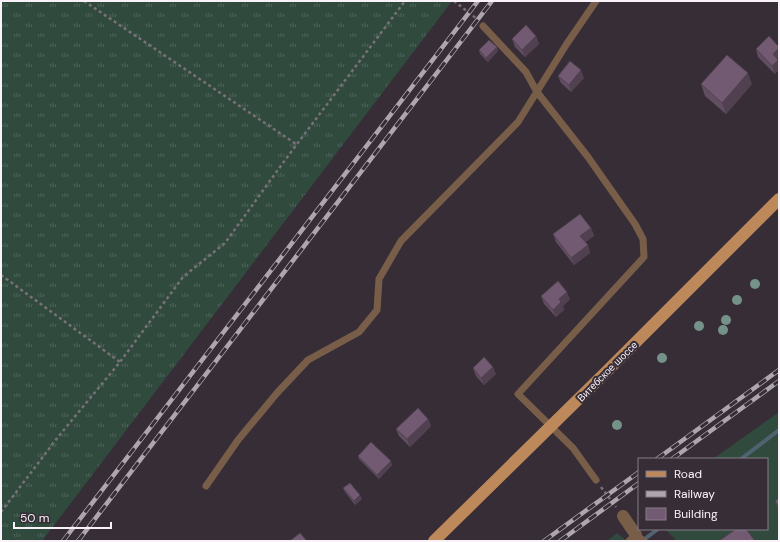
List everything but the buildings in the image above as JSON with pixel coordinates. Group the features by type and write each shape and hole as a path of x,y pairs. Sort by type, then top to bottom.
{"main road":[{"name":"Витебское шоссе","path":"434,541 779,199"}],"street":[{"path":"623,516 636,539"}],"lane":[{"path":"206,486 238,440 277,393 308,360 359,332 377,310 379,279 400,241 518,122 596,1"},
{"path":"483,26 526,72 537,92 588,157 635,224 643,239 644,257 518,394 573,448 596,480"}],"path":[{"path":"84,1 296,144"},
{"path":"1,512 58,437 120,362 183,277 225,243 296,144 405,1"},
{"path":"454,1 469,12 483,26"},
{"path":"1,275 120,362"},
{"path":"596,480 623,516"}],"green space":[{"path":"1,1 452,1 42,541 1,541"},
{"path":"779,412 779,541 677,541 666,530 768,530 768,458 714,458"},
{"path":"617,533 627,541 607,541"}],"waterway":[{"path":"742,458 779,430"},
{"path":"642,541 657,530"}],"railway":[{"path":"63,541 478,1"},
{"path":"78,541 492,1"},
{"path":"658,458 779,370"},
{"path":"673,458 779,381"},
{"path":"544,541 638,473"},
{"path":"560,541 638,484"}]}
